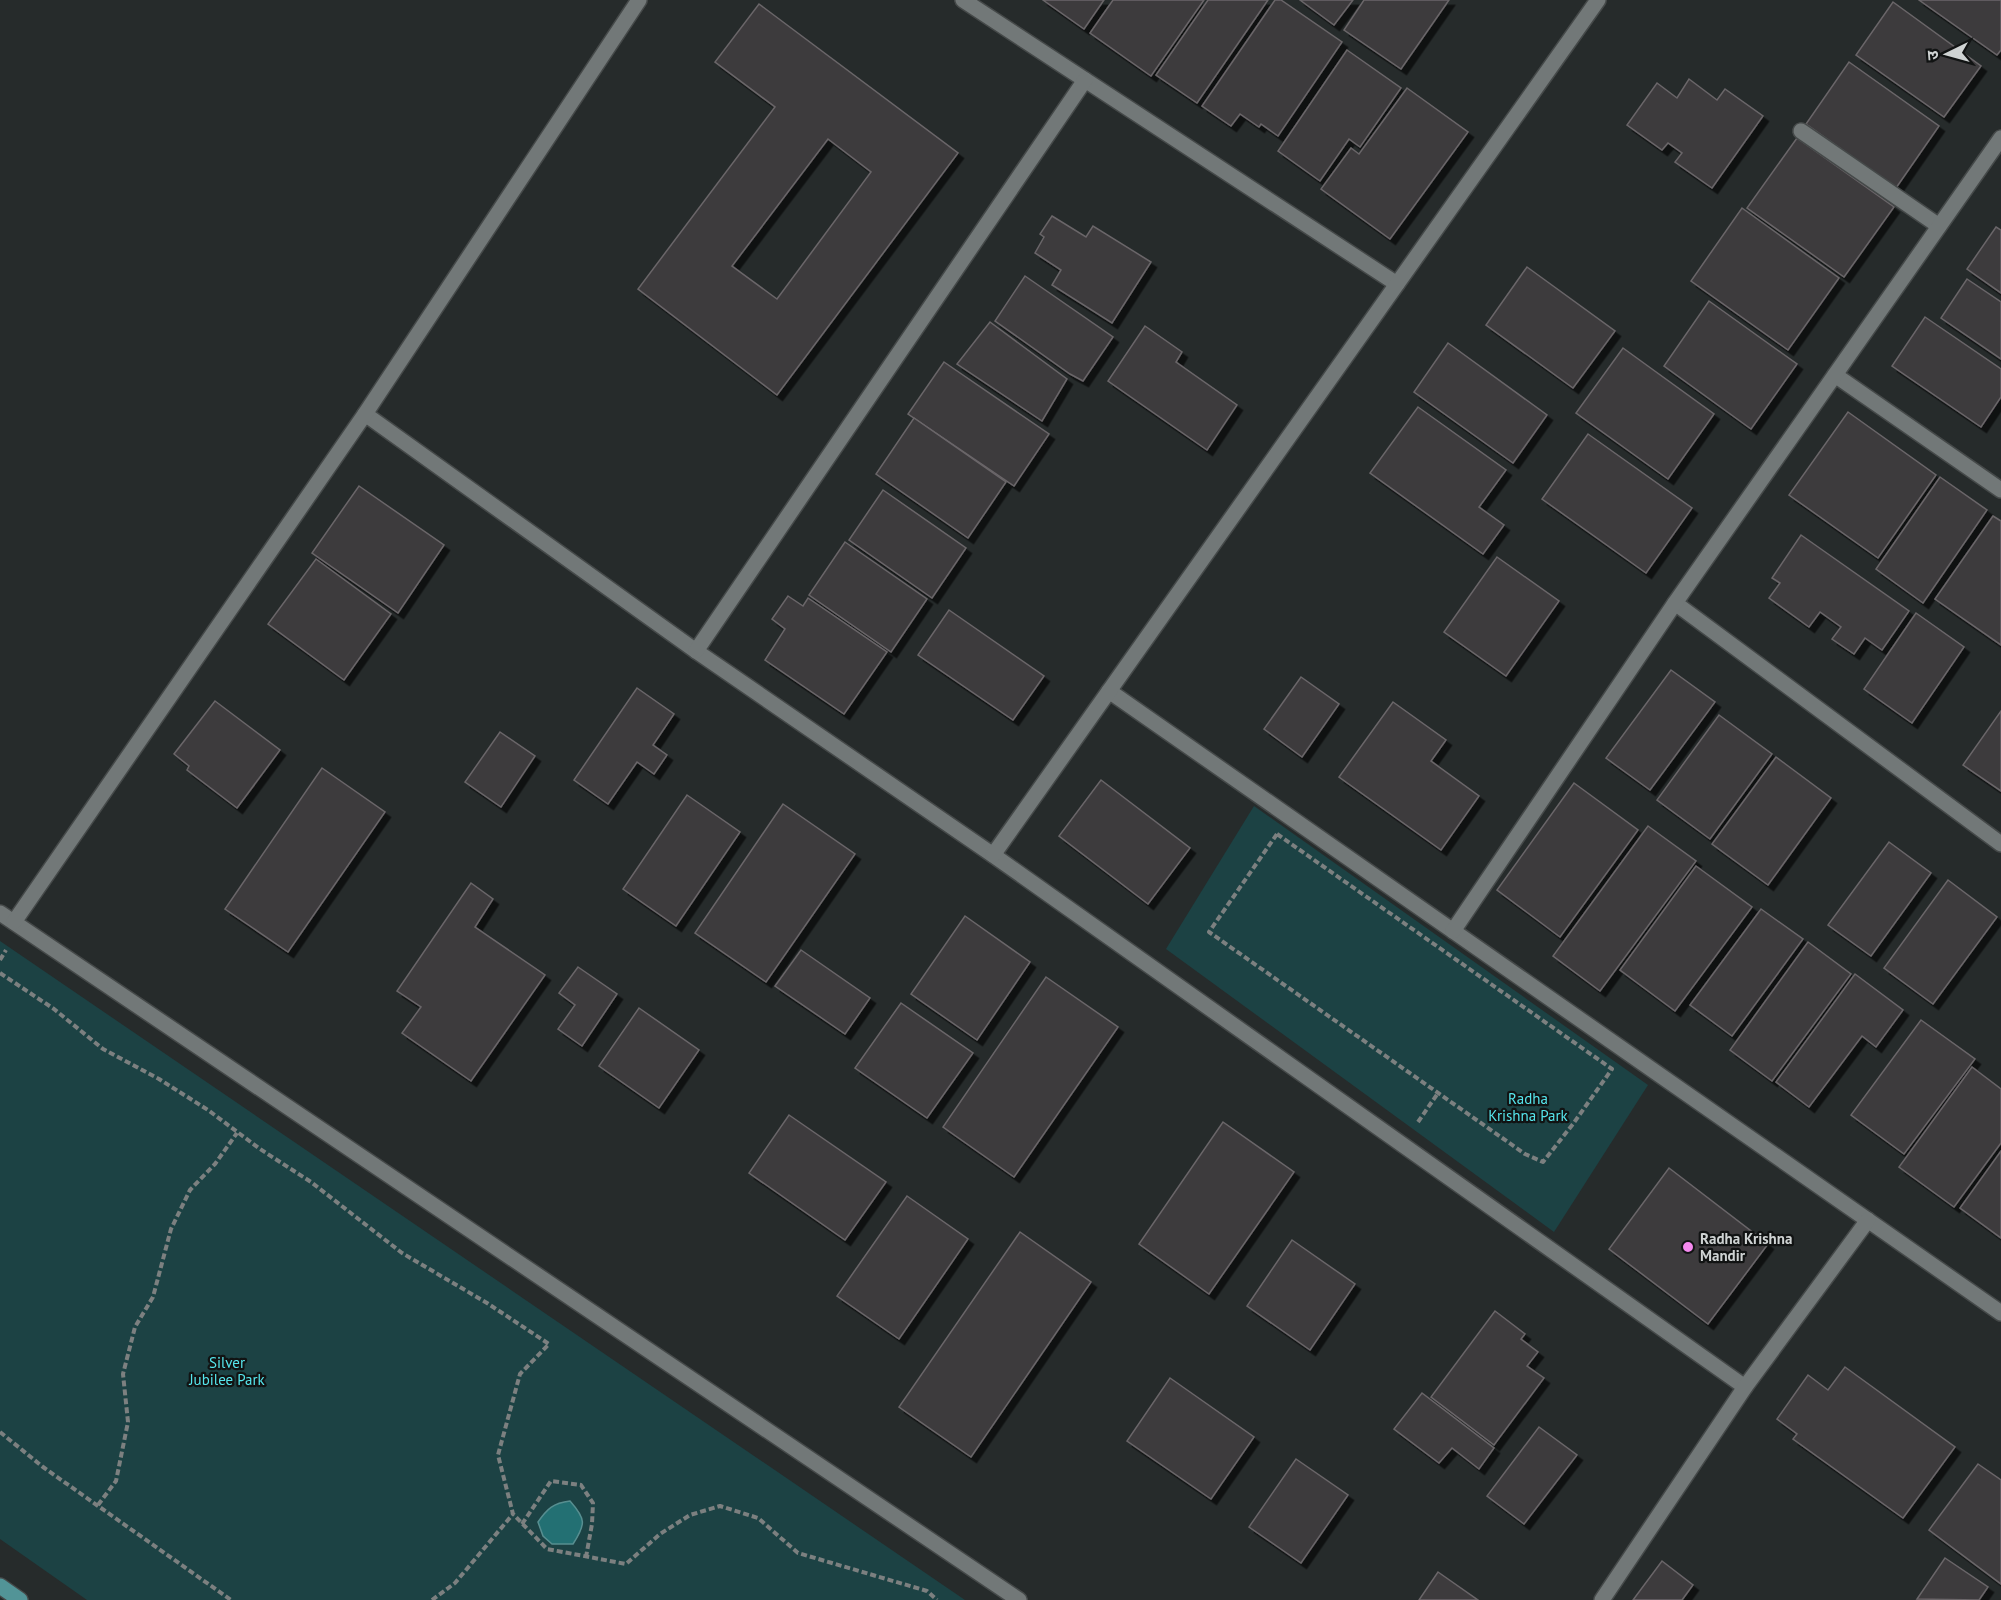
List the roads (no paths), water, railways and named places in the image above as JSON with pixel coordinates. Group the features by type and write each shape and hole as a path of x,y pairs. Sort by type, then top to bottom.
{"main road":[{"path":"0,1586 20,1600"}],"street":[{"path":"14,922 365,414 639,0"},
{"path":"963,0 1397,284"},
{"path":"993,855 1598,0"},
{"path":"696,651 1084,80"},
{"path":"1801,131 1939,226"},
{"path":"1453,931 1675,603 2001,138"},
{"path":"1835,375 2001,490"},
{"path":"365,414 696,651 993,855 1745,1387"},
{"path":"1675,603 2001,843"},
{"path":"1109,691 2001,1313"},
{"path":"0,913 1019,1600"},
{"path":"1602,1600 1745,1387 1868,1220"}],"water":[{"path":"570,1501 581,1517 580,1531 573,1544 552,1544 543,1536 538,1522 551,1507"}],"place":[{"name":"Radha Krishna Mandir","path":"1688,1247"}],"park label":[{"name":"Radha Krishna Park","path":"1528,1106"},
{"name":"Silver Jubilee Park","path":"227,1370"}]}
